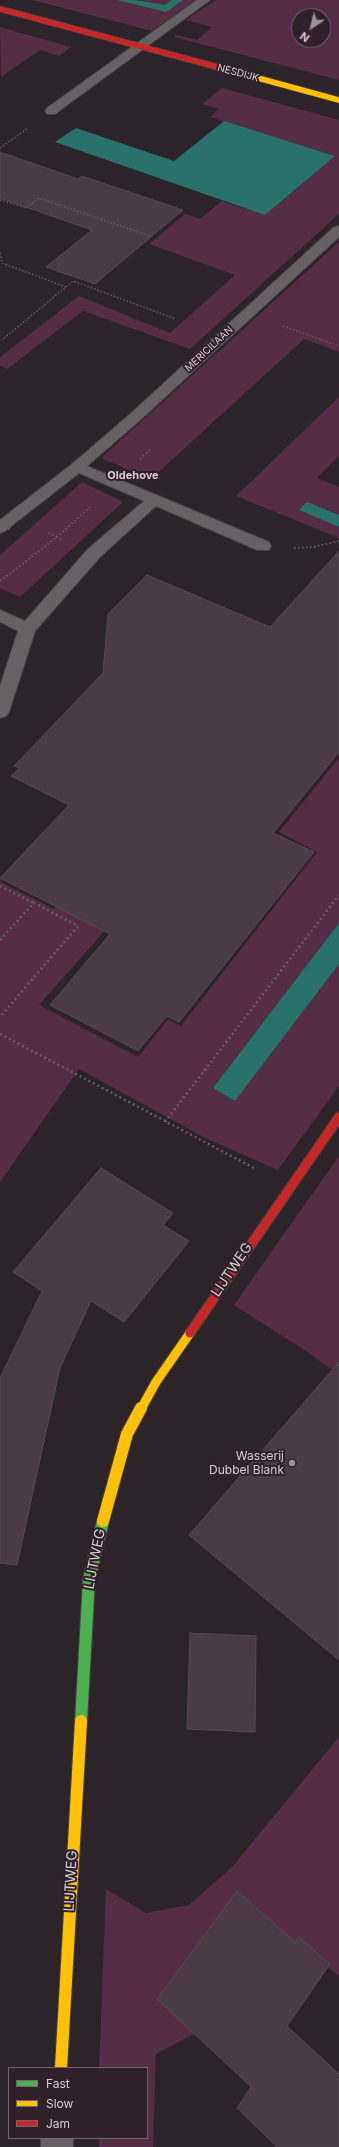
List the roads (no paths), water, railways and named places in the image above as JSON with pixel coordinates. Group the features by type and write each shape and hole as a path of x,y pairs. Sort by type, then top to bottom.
{"street":[{"name":"NESDIJK","path":"0,9 339,100"},
{"name":"LIJTWEG","path":"61,2067 89,1580 110,1490 127,1434 156,1382 289,1187 339,1117"}],"lane":[{"path":"52,111 138,46 204,0"},
{"name":"MERICILAAN","path":"1,526 77,467 248,314 339,230"},
{"path":"77,467 263,546"},
{"path":"0,712 27,629 94,554 154,500"},
{"path":"0,615 27,629"}],"place":[{"name":"Wasserij Dubbel Blank","path":"292,1463"}],"district":[{"name":"Oldehove","path":"133,476"}]}
